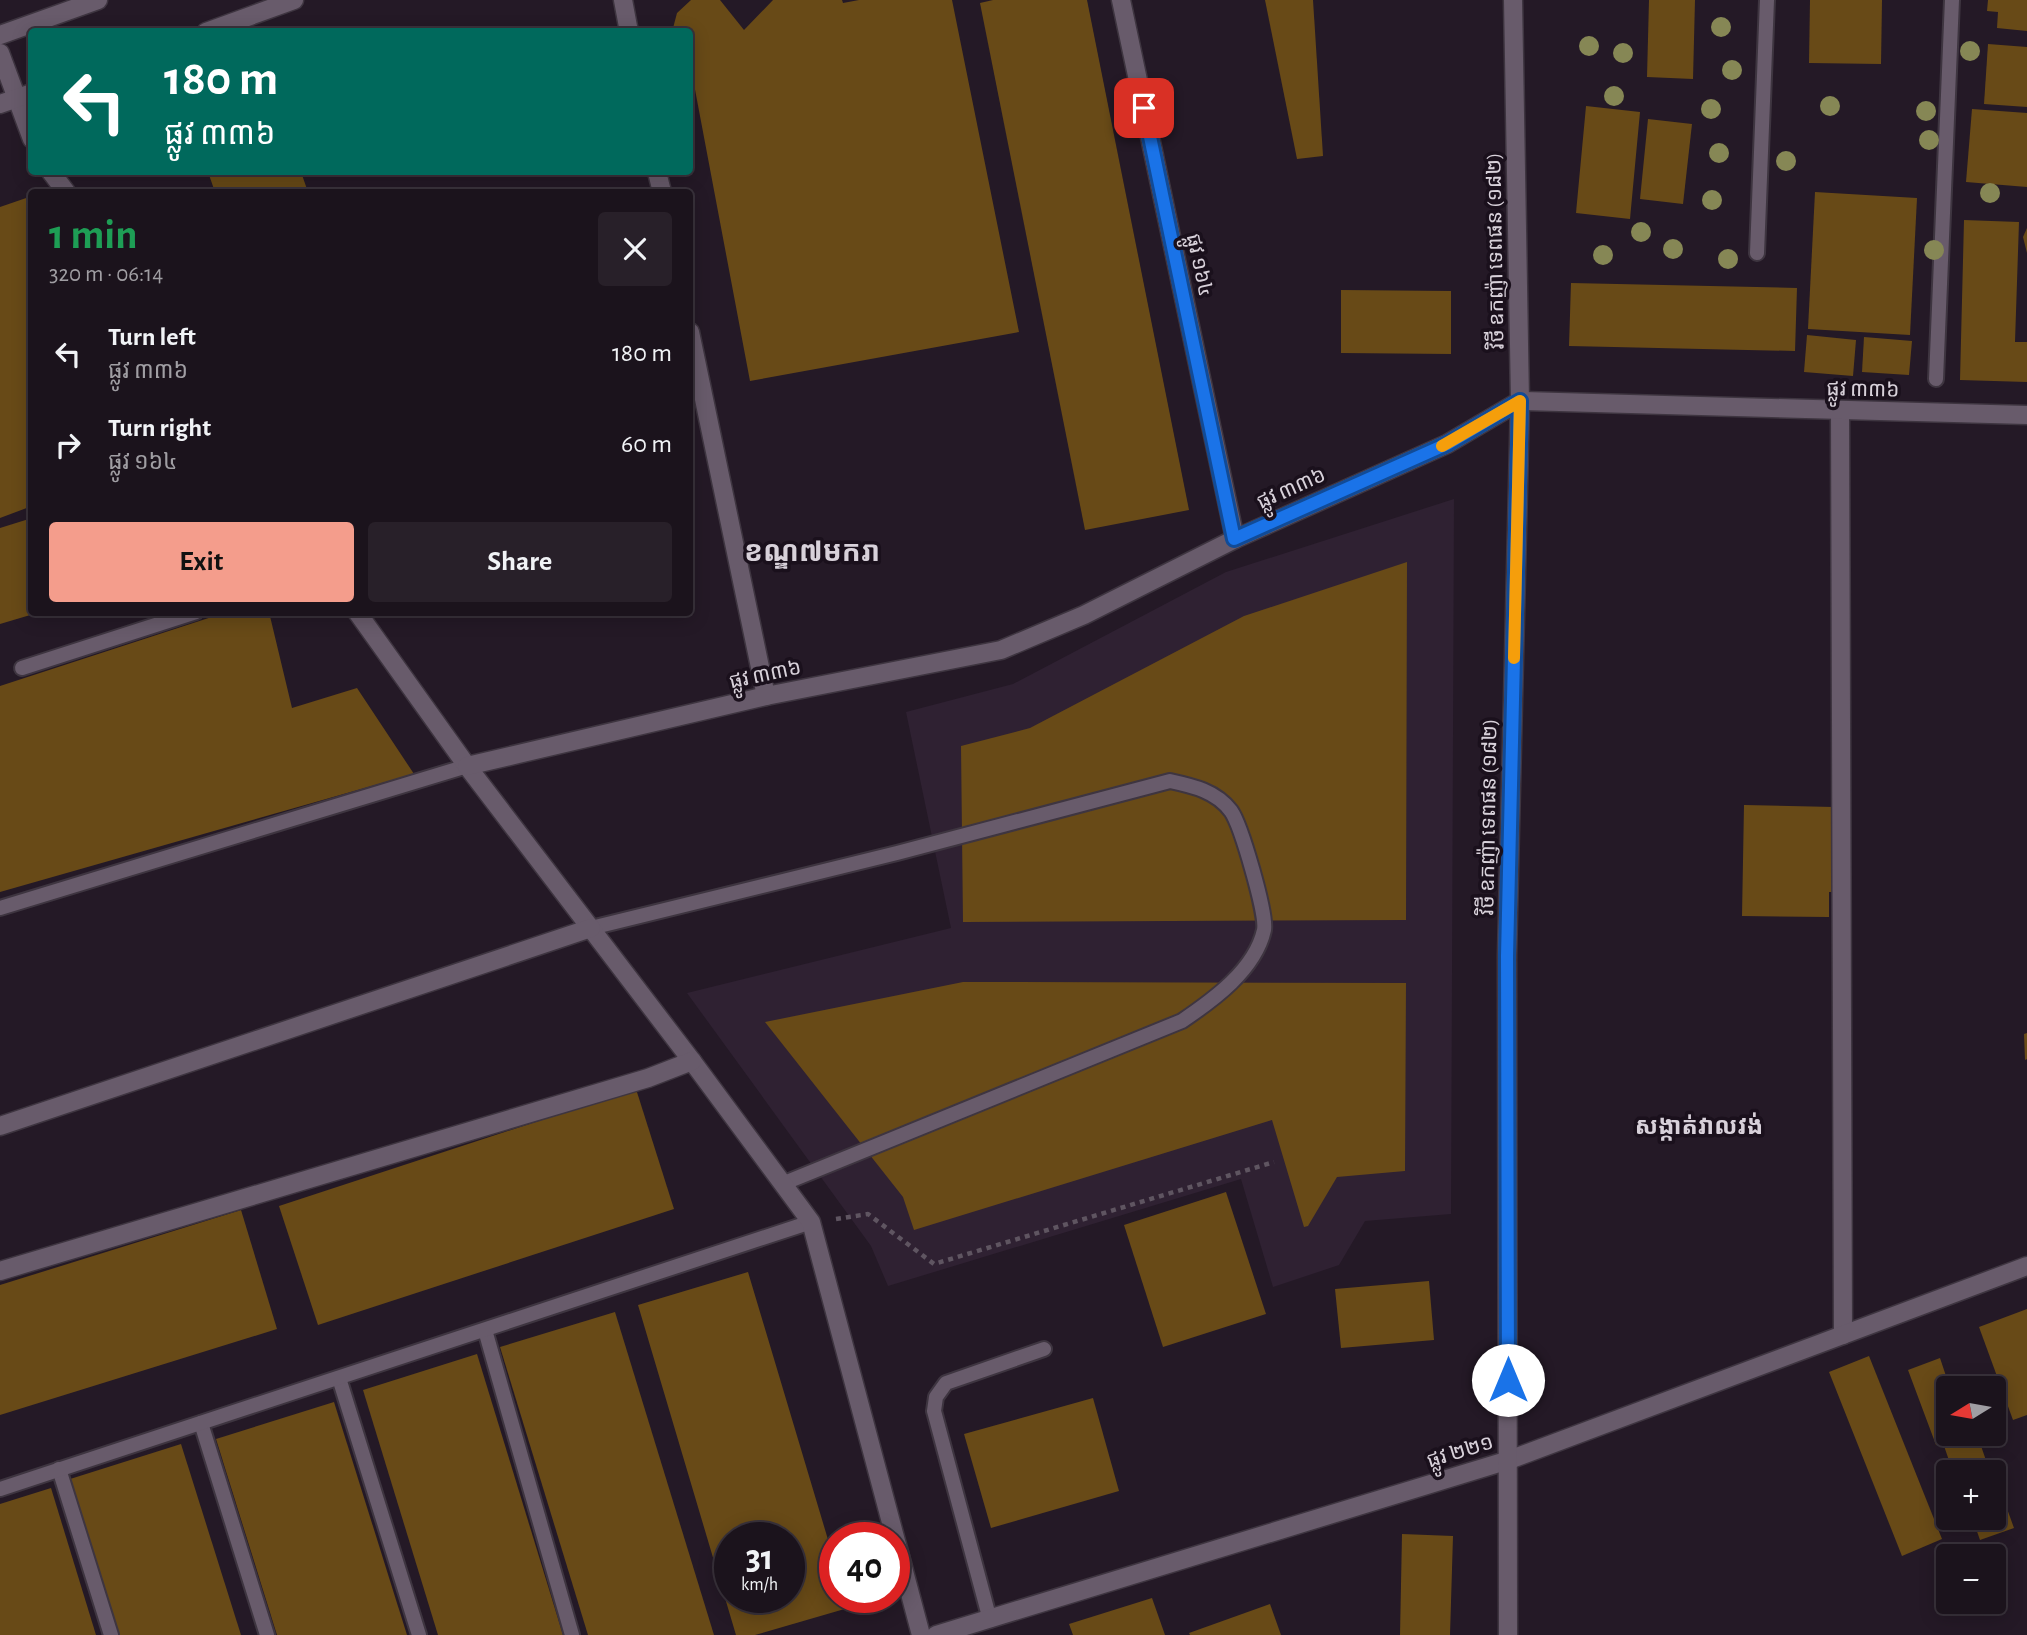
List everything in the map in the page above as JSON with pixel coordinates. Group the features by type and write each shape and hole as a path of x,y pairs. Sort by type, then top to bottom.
{"street":[{"path":"0,35 98,0"},
{"path":"215,28 267,5 295,0"},
{"path":"623,0 628,28"},
{"name":"ផ្លូវ ១៦៤","path":"1121,0 1234,539"},
{"name":"វិថី ឧកញ៉ា ទេពផន (១៨២)","path":"1508,1635 1507,956 1520,401 1513,0"},
{"path":"0,54 28,129"},
{"path":"693,346 766,696"},
{"name":"ផ្លូវ ៣៣៦","path":"467,766 766,696 1001,650 1084,615 1234,539 1447,444 1520,401 1840,412 2027,415"},
{"path":"1840,412 1843,1335"},
{"path":"360,616 467,766 692,1061 811,1223 922,1635"},
{"path":"0,1126 591,928"},
{"path":"0,1270 635,1082 692,1061"},
{"name":"ផ្លូវ ២២១","path":"936,1635 1508,1460 2027,1266"}],"lane":[{"path":"1757,253 1766,0"},
{"path":"1936,379 1952,0"},
{"path":"22,668 184,616"},
{"path":"0,908 467,766"},
{"path":"591,928 910,850 1170,781 1203,788 1231,812 1260,897 1264,930 1247,964 1223,994 1182,1021 782,1184"},
{"path":"0,1489 811,1223"},
{"path":"485,1330 572,1635"},
{"path":"990,1620 934,1411 936,1397 946,1383 1044,1349"},
{"path":"339,1378 419,1635"},
{"path":"201,1423 267,1635"},
{"path":"59,1469 111,1635"}],"path":[{"path":"811,1223 868,1214 934,1264 1274,1162"}],"shaded area":[{"path":"1454,499 1451,1214 1365,1221 1339,1265 1273,1287 1241,1179 888,1286 871,1246 687,993 951,928 906,712 1013,684 1226,572"}],"building":[{"path":"691,0 720,0 744,30 773,0 842,0 843,3 859,0 952,0 1019,332 750,381 693,79 693,28 673,28 677,13"},
{"path":"993,0 1087,0 1189,510 1085,530 980,3"},
{"path":"1265,0 1313,0 1323,156 1297,159"},
{"path":"1649,0 1695,0 1693,79 1647,77"},
{"path":"1810,0 1882,0 1881,64 1809,63"},
{"path":"1988,0 2027,0 2027,31 1997,28 1998,12 1987,11"},
{"path":"1988,44 2027,47 2027,107 1984,104"},
{"path":"1586,106 1640,112 1630,219 1576,213"},
{"path":"1972,109 2027,113 2027,187 1966,182"},
{"path":"1648,119 1692,124 1683,204 1640,199"},
{"path":"209,175 302,175 307,189 214,189"},
{"path":"1815,192 1917,198 1910,335 1808,329"},
{"path":"28,197 28,508 0,518 0,207"},
{"path":"1964,220 2019,222 2015,342 2027,342 2027,382 1960,380"},
{"path":"2027,228 2027,253 2023,237"},
{"path":"1571,283 1797,288 1795,351 1569,346"},
{"path":"1341,290 1451,291 1451,354 1341,353"},
{"path":"1807,335 1856,340 1853,376 1804,372"},
{"path":"1864,337 1912,341 1909,375 1862,372"},
{"path":"28,519 28,616 0,624 0,528"},
{"path":"1407,562 1406,920 963,922 961,746 1030,728 1244,616"},
{"path":"215,616 270,616 292,708 357,688 414,774 0,892 0,686"},
{"path":"1744,805 1834,807 1836,892 1829,892 1829,917 1742,916"},
{"path":"963,982 1406,983 1405,1171 1337,1177 1308,1226 1304,1227 1272,1120 914,1230 903,1197 765,1022"},
{"path":"2027,1033 2027,1059 2025,1060 2024,1034"},
{"path":"636,1089 674,1209 318,1325 279,1206"},
{"path":"1226,1192 1266,1314 1163,1347 1124,1225"},
{"path":"241,1210 277,1329 0,1415 0,1285"},
{"path":"748,1272 823,1522 819,1522 819,1613 831,1613 755,1635 736,1635 729,1613 805,1613 805,1522 714,1522 714,1561 638,1305"},
{"path":"1429,1281 1434,1340 1341,1348 1335,1289"},
{"path":"2027,1309 2027,1415 2013,1420 2006,1401 2006,1376 1997,1376 1979,1327"},
{"path":"615,1312 714,1635 588,1635 500,1347"},
{"path":"477,1354 563,1635 438,1635 363,1390"},
{"path":"1869,1356 1936,1524 1936,1530 1942,1539 1902,1556 1829,1372"},
{"path":"1940,1358 1946,1376 1936,1376 1936,1445 1908,1370"},
{"path":"1093,1398 1119,1491 991,1528 964,1434"},
{"path":"334,1402 407,1635 277,1635 216,1439"},
{"path":"181,1444 241,1635 115,1635 67,1480"},
{"path":"1944,1446 1981,1446 1986,1460 1949,1460"},
{"path":"51,1488 96,1635 0,1635 0,1504"},
{"path":"2006,1506 2014,1528 1980,1540 1977,1530 2006,1530"},
{"path":"1402,1534 1453,1536 1450,1635 1400,1635"},
{"path":"1152,1598 1165,1635 1073,1635 1069,1624"},
{"path":"1270,1604 1281,1635 1189,1633"}],"slow traffic":[{"path":"1442,446 1520,401 1514,658"}],"district":[{"name":"ខណ្ឌ៧មករា","path":"812,551"},
{"name":"សង្កាត់វាលវង់","path":"1699,1126"}],"route":[{"path":"1144,108 1234,539 1447,444 1520,401 1507,956 1508,1380"}]}
